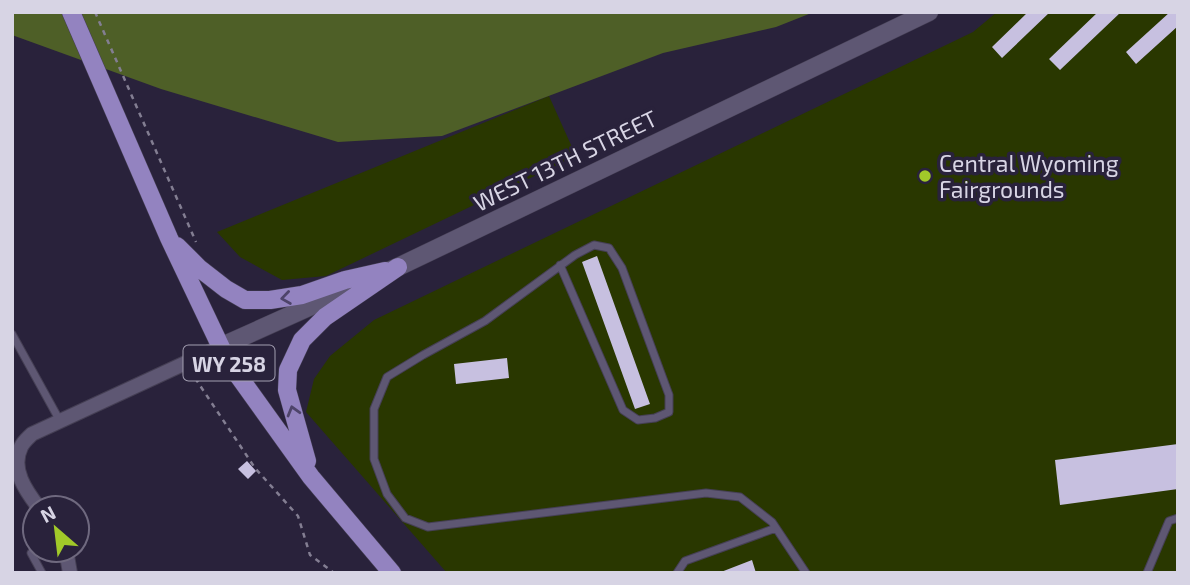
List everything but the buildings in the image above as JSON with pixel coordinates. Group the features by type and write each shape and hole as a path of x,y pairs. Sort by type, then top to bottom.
{"main road":[{"name":"WY 258","path":"71,12 169,238 227,360 311,477 392,573"},
{"name":"WEST 13TH STREET","path":"220,346 398,267 929,12"},
{"path":"169,238 199,268 245,300 270,300 302,295 345,280 398,267"},
{"path":"311,477 287,390 288,370 302,340 325,317 398,267"}],"street":[{"path":"28,494 23,488 18,458 22,445 32,434 220,346"}],"lane":[{"path":"560,265 623,410 638,420 655,418 669,412 669,395 622,268 608,248 594,245 560,265 485,321 387,377 374,409 374,459 387,494 405,518 428,527 706,493 740,497 772,522 806,573"},
{"path":"12,334 60,421"},
{"path":"1147,573 1169,520 1178,518"},
{"path":"677,573 685,561 776,528"}],"path":[{"path":"94,12 145,125"},
{"path":"195,377 255,468 298,516 310,555 334,573"}],"shaded area":[{"path":"12,12 814,12 776,27 663,53 442,136 338,142 161,89 12,35"},
{"name":"Central Wyoming Fairgrounds","path":"997,12 1178,12 1178,573 447,573 306,412 314,379 330,356 374,320 973,32"},
{"path":"549,96 576,156 326,276 282,280 240,257 217,232"}],"place":[{"name":"Central Wyoming Fairgrounds","path":"925,176"}]}
